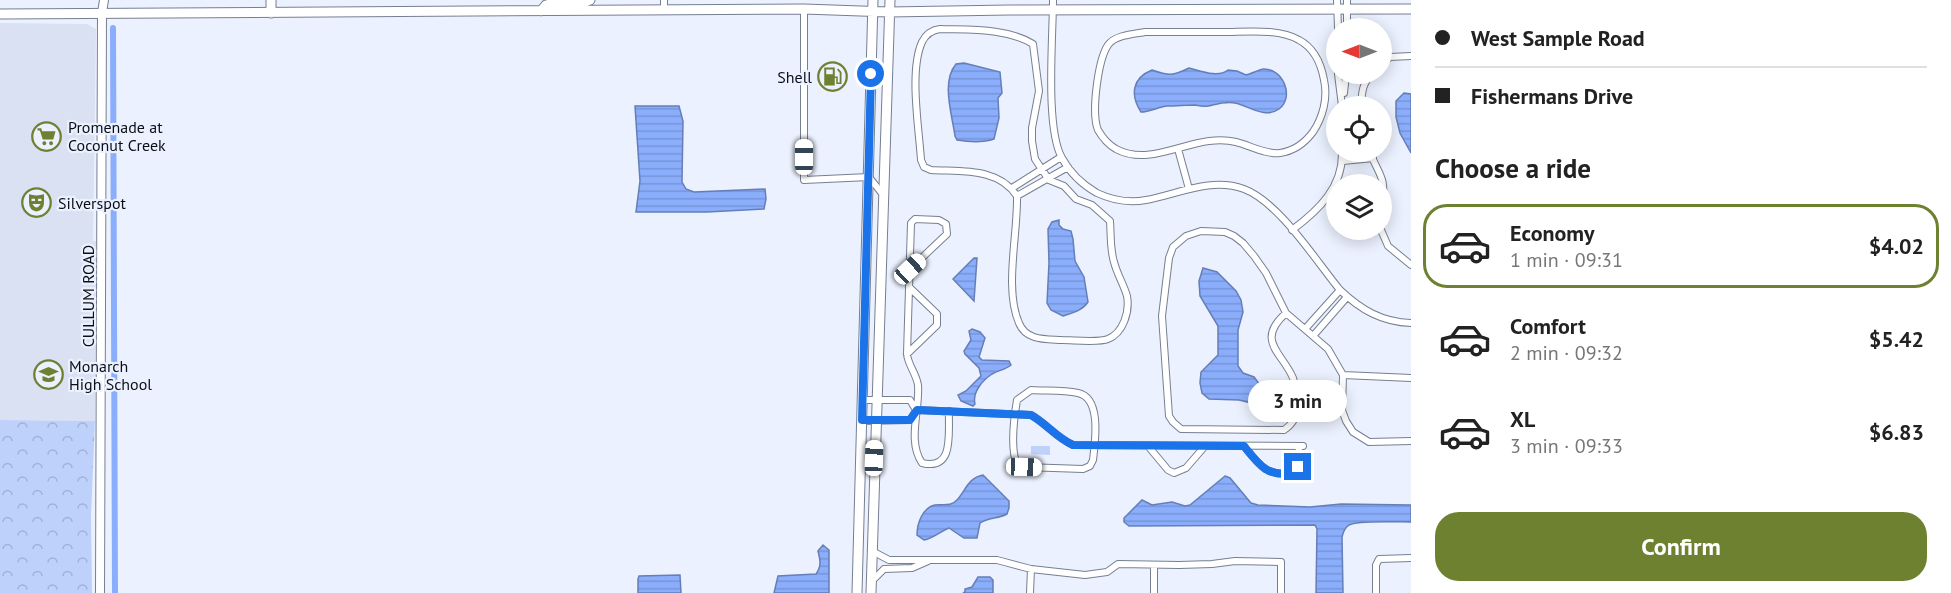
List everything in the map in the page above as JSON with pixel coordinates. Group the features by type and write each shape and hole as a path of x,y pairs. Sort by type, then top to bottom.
{"main road":[{"path":"271,0 271,13"},
{"path":"541,11 550,4 579,4 590,0"},
{"path":"857,593 873,0"},
{"path":"871,593 890,0"},
{"path":"0,14 804,9 890,12 1053,5 1342,4 1411,9"}],"street":[{"name":"CULLUM ROAD","path":"100,593 102,13 104,0"},
{"path":"658,0 661,11"},
{"path":"661,11 664,0"},
{"path":"1053,5 1053,131 1061,157 1087,187 1116,200 1132,202 1212,185 1243,188 1269,203 1340,290 1363,310 1387,320 1411,323"},
{"path":"804,9 804,180 869,177 884,196"},
{"path":"940,29 984,30 1022,37 1034,44 1039,91 1032,128 1032,141 1035,159 1047,177 1064,186 1076,199 1092,205 1110,221 1111,249 1127,296 1127,312 1116,334 1106,340 1043,339 1023,332 1018,322 1012,295 1017,196 1012,188 1002,181 982,173 931,170 924,167 921,160 915,73 921,44 926,35 940,29"},
{"path":"1145,32 1271,32 1298,39 1315,53 1322,69 1326,91 1322,115 1301,145 1276,154 1228,141 1209,141 1178,149 1151,155 1129,155 1114,148 1103,138 1097,127 1095,99 1099,68 1108,44 1118,38 1145,32"},
{"path":"1392,57 1411,56"},
{"path":"1178,149 1189,189"},
{"path":"1012,188 1061,157"},
{"path":"1292,230 1323,204 1333,190 1343,162"},
{"path":"1017,196 1068,167"},
{"path":"910,269 947,234 946,224 939,220 915,219 911,224 907,362 918,384 915,448 922,463 932,465 940,462 947,454 949,411"},
{"path":"1286,313 1277,321 1273,330 1273,348 1293,378 1297,395 1295,420 1289,427 1284,430 1181,429 1173,422 1168,416 1162,316 1169,258 1173,247 1186,236 1201,231 1225,232 1234,236 1254,256 1266,273 1286,313 1328,349 1343,375 1342,410 1353,432 1369,442 1411,441"},
{"path":"1385,240 1388,246 1411,265"},
{"path":"907,354 937,325 937,314 909,287"},
{"path":"1305,329 1340,290"},
{"path":"1314,336 1347,297"},
{"path":"1343,375 1411,378"},
{"path":"1031,390 1080,393 1088,399 1095,411 1095,446 1093,460 1090,466 1083,470 1017,465 1014,457 1017,400 1031,390"},
{"path":"862,400 910,400 917,410"},
{"path":"917,410 1031,415 1063,441 1073,445 1301,446 1298,467 1293,473 1286,474 1267,471 1244,446"},
{"path":"862,420 910,420 917,410"},
{"path":"1148,446 1168,470 1174,473 1186,468 1205,447"},
{"path":"872,551 890,560 997,560 1031,569 1085,575 1107,572 1118,564 1154,566 1235,561 1281,562 1281,593"},
{"path":"1376,593 1376,565 1379,559 1411,558"},
{"path":"871,581 884,569 912,568 930,560"},
{"path":"1154,566 1154,593"},
{"path":"1030,593 1031,569"}],"shaded area":[{"path":"0,23 87,24 96,29 93,241 96,241 95,421 0,420"}],"green space":[{"path":"0,420 95,421 91,516 92,593 0,593"},
{"path":"1031,446 1050,446 1050,455 1031,454"}],"water":[{"path":"964,63 1000,72 1002,93 998,98 999,118 994,139 971,142 957,140 955,136 948,89 949,80 956,64"},
{"path":"1189,68 1214,74 1228,70 1246,75 1263,69 1270,70 1281,78 1284,84 1286,98 1284,104 1274,112 1268,113 1228,102 1205,106 1167,106 1141,112 1134,93 1137,82 1145,73 1152,70 1171,74"},
{"path":"1404,93 1411,94 1411,153 1400,133 1396,117 1396,101"},
{"path":"635,106 679,106 683,121 682,182 686,189 694,192 765,189 764,209 636,212 640,181"},
{"path":"1059,220 1059,225 1063,229 1071,231 1075,261 1084,277 1088,302 1080,310 1063,316 1051,310 1047,303 1048,229 1052,222"},
{"path":"974,258 977,258 974,301 953,279"},
{"path":"1203,268 1217,272 1236,291 1241,300 1243,312 1238,330 1238,366 1243,373 1254,377 1262,392 1260,398 1251,403 1239,400 1209,399 1202,393 1201,372 1218,355 1218,326 1200,296 1199,281"},
{"path":"972,329 980,332 985,338 979,357 982,360 1009,361 1011,365 992,374 982,383 975,395 973,406 961,401 958,395 966,391 981,376 979,368 964,351 971,340 969,331"},
{"path":"983,475 1009,501 1007,514 980,523 977,538 964,538 949,528 924,540 917,535 919,521 927,509 935,505 955,502 974,479"},
{"path":"1225,476 1230,478 1251,503 1258,505 1310,507 1341,504 1411,505 1411,522 1369,522 1349,525 1342,537 1343,593 1316,593 1317,529 1315,525 1129,526 1124,522 1124,518 1142,500 1152,505 1172,502 1185,506 1190,505"},
{"path":"823,545 829,550 829,593 774,593 778,576 816,574 820,565 818,551"},
{"path":"680,575 681,593 638,593 639,576"},
{"path":"978,577 990,577 993,580 993,593 963,593 965,589 972,587"}],"waterway":[{"path":"113,28 115,593"}],"place":[{"name":"Shell","path":"833,77"},
{"name":"Promenade at Coconut Creek","path":"47,136"},
{"name":"Silverspot","path":"37,203"},
{"name":"Monarch High School","path":"48,375"}],"route":[{"path":"871,74 862,420 910,420 917,410 1031,415 1063,441 1073,445 1244,446 1267,471 1286,474 1293,473 1298,467"}]}
